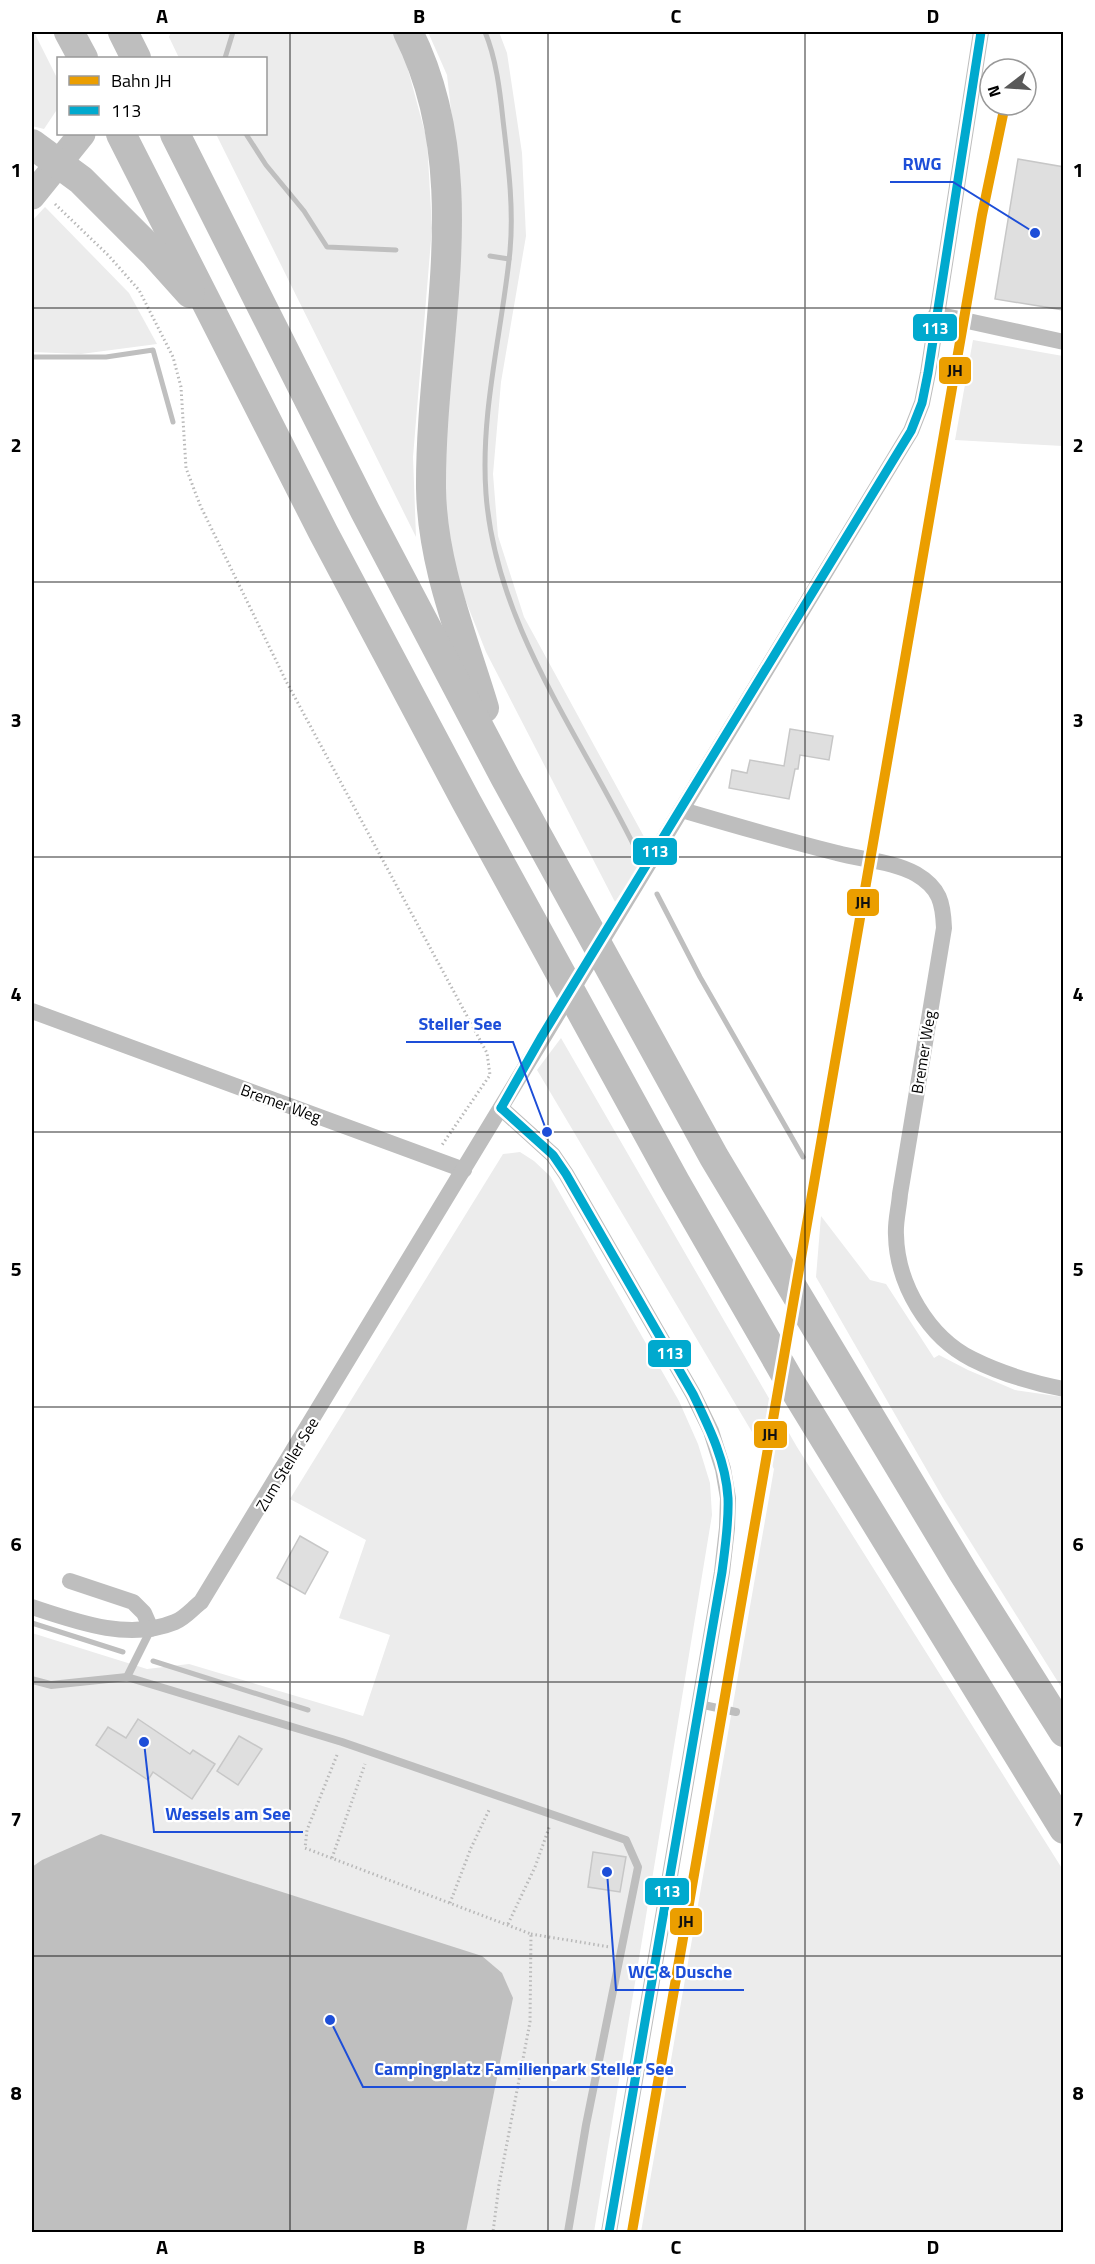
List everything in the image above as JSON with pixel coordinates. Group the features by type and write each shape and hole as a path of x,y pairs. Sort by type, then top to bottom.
{"highway":[{"path":"69,32 82,57"},
{"path":"123,32 136,57"},
{"path":"408,32 426,75 436,110 448,196 447,243 433,416 431,490 438,558 505,777"},
{"path":"122,135 334,553 675,1182 773,1354 1064,1829"},
{"path":"176,135 297,378 505,777 709,1146 804,1309 963,1572 1064,1732"},
{"path":"32,144 81,180 155,254 217,324"}],"main road":[{"path":"129,57 143,32"},
{"path":"40,196 81,135"}],"street":[{"path":"464,1170 542,1036 682,810 911,430 922,403 981,32"},
{"path":"936,314 1064,342"},
{"name":"Bremer Weg","path":"682,810 838,854 894,866 917,875 937,893 943,904 944,928 900,1194 896,1236 902,1275 912,1298 939,1334 955,1348 970,1358 1017,1377 1064,1389"},
{"name":"Bremer Weg","path":"32,1011 464,1170"},
{"path":"501,1108 553,1155 566,1173 687,1384 711,1431 723,1469 728,1498 722,1572 609,2232"},
{"name":"Zum Steller See","path":"32,1607 100,1626 132,1632 178,1621 201,1602 464,1170"},
{"path":"70,1581 133,1602 144,1613 151,1629"}],"lane":[{"path":"127,1677 151,1629"},
{"path":"32,1680 51,1685 127,1677 342,1742 626,1840 638,1867 586,2125 568,2232"},
{"path":"699,1704 736,1712"}],"path":[{"path":"40,196 109,255 140,290 173,357 181,387 186,468 200,505 286,681 487,1053 490,1075 433,1159"},
{"path":"342,1742 307,1830 305,1848 531,1934 621,1949"},
{"path":"332,1858 369,1752"},
{"path":"450,1903 471,1848 496,1795"},
{"path":"507,1925 535,1867 553,1815"},
{"path":"493,2232 499,2185 530,2022 531,1934"}],"shaded area":[{"path":"32,32 34,32 57,78 57,110 44,129 32,126"},
{"path":"171,32 395,32 400,40 427,140 432,228 413,457 416,537 216,135 267,135 267,57 179,57 169,37"},
{"path":"428,32 499,32 507,53 522,153 526,236 501,382 493,474 498,536 524,617 648,844 637,869 615,902 486,652 452,566 441,476 458,171 447,75"},
{"path":"45,207 129,293 157,344 81,354 32,352 32,221"},
{"path":"973,340 1063,356 1063,446 955,440"},
{"path":"561,1038 797,1447 1063,1870 1063,2232 641,2232 774,1469 537,1070"},
{"path":"520,1152 550,1176 679,1401 698,1444 710,1483 712,1515 594,2232 32,2232 32,1633 147,1669 189,1664 363,1716 390,1635 339,1618 366,1540 290,1499 503,1154"},
{"path":"821,1216 870,1280 886,1284 934,1358 939,1355 1015,1390 1063,1397 1063,1690 943,1498 816,1277"},
{"path":"101,1834 482,1956 502,1973 513,1998 466,2232 32,2232 32,1867 42,1860"}],"building":[{"path":"1018,159 1064,167 1064,310 995,299"},
{"path":"790,729 833,736 829,760 800,755 789,799 729,788 732,770 747,773 750,760 784,766"},
{"path":"300,1536 328,1552 305,1594 277,1578"},
{"path":"138,1719 190,1754 193,1750 215,1764 192,1799 153,1772 148,1780 96,1745 108,1727 126,1738"},
{"path":"239,1736 262,1749 238,1785 217,1771"},
{"path":"593,1852 626,1857 620,1892 588,1887"}],"waterway":[{"path":"225,57 233,32"},
{"path":"485,32 499,86 511,202 510,251 486,433 486,494 493,543 506,591 524,637 640,858"},
{"path":"247,135 266,165 304,211 327,247 396,250"},
{"path":"490,256 509,259"},
{"path":"32,357 106,357 153,350 173,422"},
{"path":"657,894 700,977 803,1157"},
{"path":"32,1623 123,1652"},
{"path":"153,1661 308,1710"}],"rail line":[{"name":"JH","path":"632,2232 982,215 1002,117"}],"transit line":[{"name":"113","path":"501,1108 542,1036 911,431 922,403 928,373 981,32"},
{"name":"113","path":"501,1108 553,1155 566,1174 693,1394 711,1432 727,1484 727,1526 722,1572 609,2232"}],"place":[{"name":"RWG","path":"1035,233"},
{"name":"Steller See","path":"547,1132"},
{"name":"Wessels am See","path":"144,1742"},
{"name":"WC & Dusche","path":"607,1872"},
{"name":"Campingplatz Familienpark Steller See","path":"330,2020"}]}
